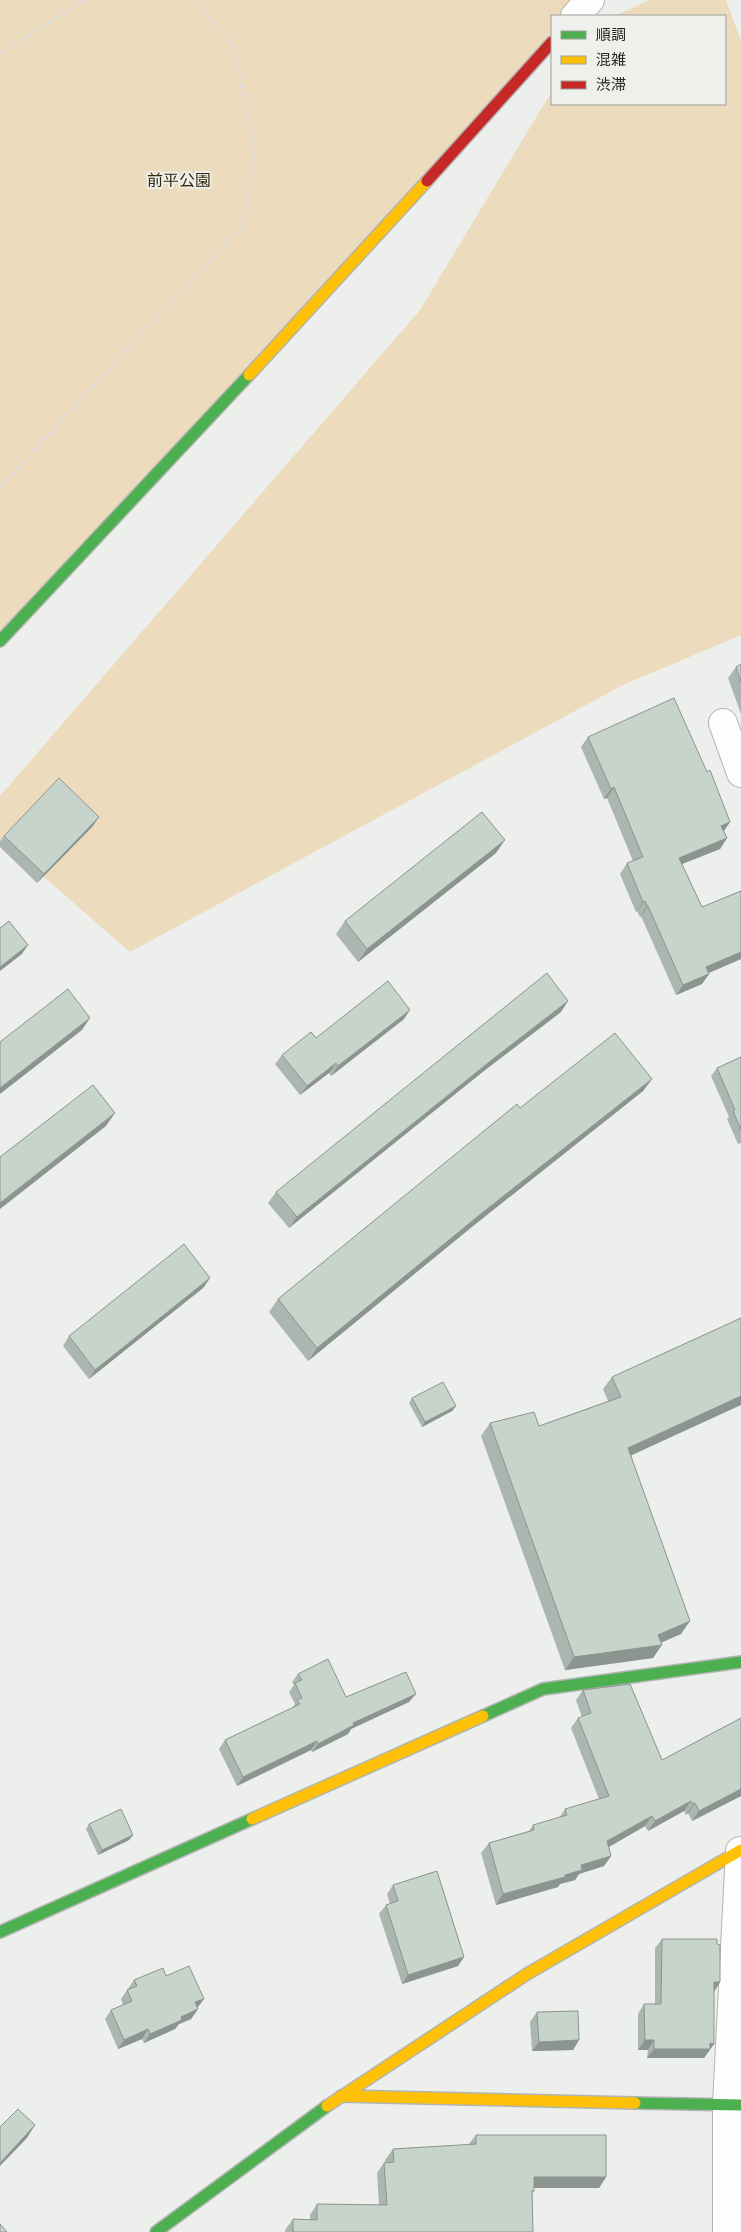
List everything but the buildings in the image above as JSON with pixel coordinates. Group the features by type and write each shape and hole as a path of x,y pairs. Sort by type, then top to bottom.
{"street":[{"path":"576,15 590,0"},
{"path":"0,641 346,271 551,43"},
{"path":"723,723 741,773"},
{"path":"0,1932 543,1689 741,1662"},
{"path":"156,2232 341,2096 527,1974 740,1851"},
{"path":"727,2232 734,2104 740,1851"},
{"path":"341,2096 734,2104"}],"path":[{"path":"0,53 86,0"},
{"path":"0,487 242,226 255,150 233,46 193,0"}],"green space":[{"name":"前平公園","path":"0,0 589,0 575,15 551,15 551,41 0,639"},
{"path":"649,0 726,0 741,41 741,635 621,686 130,952 0,839 0,796 420,310 551,93 551,105 726,105 726,15 617,15"}],"traffic: fast":[{"path":"0,641 249,375"},
{"path":"483,1716 543,1689 741,1662"},
{"path":"0,1932 252,1819"},
{"path":"635,2103 741,2105"},
{"path":"156,2232 327,2106"}],"traffic: slow":[{"path":"249,375 427,181"},
{"path":"252,1819 483,1716"},
{"path":"327,2106 527,1974 741,1850"},
{"path":"341,2096 635,2103"}],"traffic: jam":[{"path":"427,181 551,43"}]}
